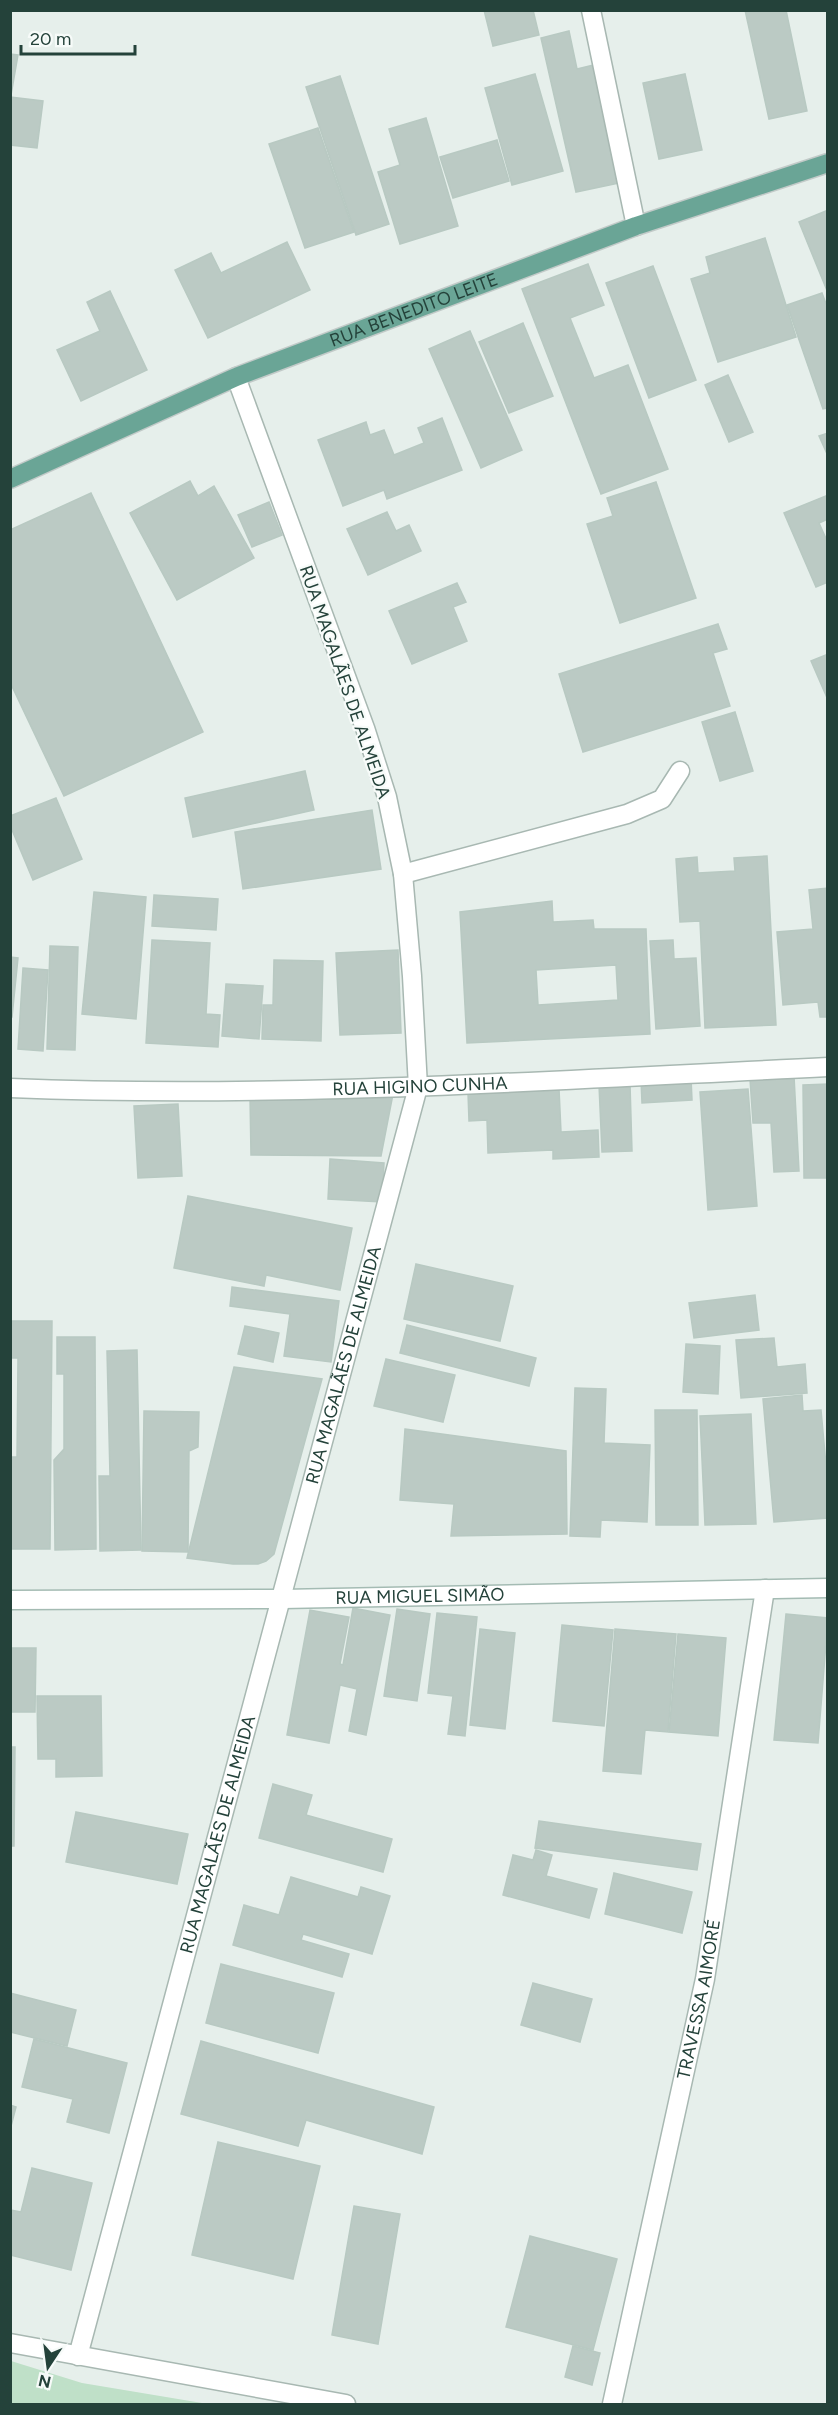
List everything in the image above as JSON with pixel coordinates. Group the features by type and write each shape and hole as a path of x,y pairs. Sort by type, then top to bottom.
{"main road":[{"name":"RUA BENEDITO LEITE","path":"10,479 236,377 636,226 828,163"}],"street":[{"path":"591,10 636,226"},
{"name":"RUA MAGALÃES DE ALMEIDA","path":"78,2356 283,1599 418,1087 403,874 387,797 365,728 236,377"},
{"path":"403,874 627,814 662,799 680,771"},
{"name":"RUA HIGINO CUNHA","path":"10,1088 260,1092 418,1087 828,1067"},
{"name":"RUA MIGUEL SIMÃO","path":"10,1600 283,1599 828,1588"},
{"name":"TRAVESSA AIMORÉ","path":"612,2404 705,1979 765,1589"},
{"path":"10,2343 346,2404"}],"green space":[{"path":"11,2361 82,2383 208,2404 11,2404"}],"building":[{"path":"484,10 533,10 539,35 493,46"},
{"path":"745,10 786,10 807,111 769,119"},
{"path":"569,31 577,69 598,64 624,182 576,192 541,38"},
{"path":"10,54 18,55 11,95 10,95"},
{"path":"535,74 563,171 512,185 485,88"},
{"path":"685,74 702,150 659,159 643,83"},
{"path":"340,76 389,224 356,235 306,87"},
{"path":"10,97 43,101 37,148 10,145"},
{"path":"426,118 458,226 400,244 378,172 400,165 389,129"},
{"path":"318,128 354,232 305,248 269,144"},
{"path":"497,140 509,181 453,198 440,157"},
{"path":"828,210 828,293 799,222"},
{"path":"765,238 796,337 718,362 691,279 710,273 706,257"},
{"path":"287,242 310,290 208,338 175,270 211,253 221,273"},
{"path":"588,264 604,305 570,318 594,378 628,365 668,469 601,494 522,289"},
{"path":"653,266 696,380 649,398 606,283"},
{"path":"110,291 147,370 81,401 57,350 100,331 87,302"},
{"path":"822,293 828,309 828,408 823,409 787,305"},
{"path":"523,323 553,396 509,413 479,342"},
{"path":"470,331 522,450 481,468 429,349"},
{"path":"728,375 753,432 729,442 705,385"},
{"path":"442,418 462,470 387,499 384,490 343,506 318,440 366,422 370,435 384,430 394,455 424,443 418,428"},
{"path":"828,433 828,456 819,436"},
{"path":"190,481 198,496 214,486 254,558 177,600 130,513"},
{"path":"656,482 696,598 620,623 587,524 613,516 607,498"},
{"path":"91,493 203,732 64,796 10,682 10,530"},
{"path":"828,495 828,519 819,523 828,543 828,582 816,587 784,513"},
{"path":"269,502 282,535 252,547 238,515"},
{"path":"387,512 396,531 409,525 421,551 368,575 347,529"},
{"path":"457,583 466,602 453,607 467,641 412,664 389,611"},
{"path":"718,624 727,649 713,653 730,706 583,752 559,674"},
{"path":"828,654 828,700 811,661"},
{"path":"735,712 753,771 720,781 702,722"},
{"path":"305,771 314,810 193,837 185,798"},
{"path":"56,798 82,859 33,880 10,825 10,816"},
{"path":"372,810 381,869 243,889 235,832"},
{"path":"767,856 776,1025 705,1028 700,921 680,922 676,859 697,857 698,873 735,871 734,858"},
{"path":"828,888 828,1017 820,1017 818,1002 783,1005 777,932 813,929 809,890"},
{"path":"94,892 146,897 136,1019 82,1014"},
{"path":"154,895 218,899 216,930 152,926"},
{"path":"552,901 553,922 593,920 594,929 646,929 650,1034 467,1043 460,912","holes":["616,965 618,1000 538,1005 536,970"]},
{"path":"152,940 210,943 206,1014 220,1015 218,1047 146,1043"},
{"path":"673,940 674,959 696,958 700,1026 656,1029 650,941"},
{"path":"50,946 78,947 75,1050 47,1049"},
{"path":"398,950 401,1033 340,1035 336,953"},
{"path":"10,957 18,958 12,1017 10,1017"},
{"path":"274,960 323,961 321,1041 262,1039 263,1005 273,1005"},
{"path":"23,968 48,970 43,1051 18,1049"},
{"path":"226,984 263,986 259,1039 222,1036"},
{"path":"794,1076 799,1171 774,1172 771,1123 753,1123 750,1079"},
{"path":"691,1078 692,1100 642,1103 641,1080"},
{"path":"630,1084 632,1151 602,1152 599,1085"},
{"path":"828,1084 828,1178 804,1178 803,1085"},
{"path":"559,1089 561,1132 598,1130 599,1157 553,1159 553,1150 488,1153 487,1120 469,1121 468,1093"},
{"path":"748,1089 757,1206 708,1210 700,1092"},
{"path":"393,1094 381,1156 251,1155 250,1096"},
{"path":"178,1104 182,1176 138,1178 134,1106"},
{"path":"330,1159 384,1163 382,1202 328,1199"},
{"path":"188,1196 352,1228 340,1290 266,1275 264,1286 174,1268"},
{"path":"416,1264 513,1286 500,1341 404,1319"},
{"path":"232,1287 339,1301 331,1362 284,1356 290,1314 230,1306"},
{"path":"755,1295 759,1330 694,1338 689,1303"},
{"path":"10,1321 52,1321 50,1549 10,1549 10,1457 17,1457 18,1358 10,1358"},
{"path":"407,1325 536,1358 529,1386 400,1353"},
{"path":"245,1326 279,1333 273,1362 238,1354"},
{"path":"57,1337 95,1337 96,1549 55,1550 54,1460 64,1449 64,1374 57,1374"},
{"path":"774,1338 777,1367 805,1364 807,1393 741,1398 736,1340"},
{"path":"686,1344 720,1346 718,1394 683,1392"},
{"path":"137,1350 141,1550 100,1551 99,1476 110,1476 107,1351"},
{"path":"386,1359 455,1375 443,1422 374,1406"},
{"path":"234,1367 322,1379 274,1554 258,1564 233,1564 187,1558"},
{"path":"575,1388 606,1389 604,1443 650,1445 647,1522 601,1520 600,1537 570,1536"},
{"path":"802,1395 803,1411 821,1410 828,1487 828,1518 774,1522 763,1399"},
{"path":"655,1410 697,1410 698,1525 656,1525"},
{"path":"144,1411 199,1412 198,1447 189,1451 188,1552 142,1551"},
{"path":"751,1414 756,1524 705,1525 700,1416"},
{"path":"405,1429 566,1451 567,1534 451,1536 454,1504 400,1500"},
{"path":"353,1608 390,1615 366,1735 349,1731 357,1689 340,1685 329,1743 287,1735 310,1610 349,1617 340,1664 343,1665"},
{"path":"397,1609 430,1614 417,1701 384,1696"},
{"path":"437,1613 477,1617 465,1736 448,1734 453,1696 428,1693"},
{"path":"786,1614 828,1618 818,1743 774,1740"},
{"path":"562,1625 613,1630 604,1726 553,1721"},
{"path":"480,1629 515,1633 505,1729 470,1725"},
{"path":"615,1629 676,1634 668,1732 645,1730 641,1774 603,1771"},
{"path":"678,1634 726,1638 718,1736 669,1732"},
{"path":"10,1648 36,1648 35,1712 10,1712"},
{"path":"37,1696 101,1696 102,1776 56,1777 56,1759 38,1759"},
{"path":"10,1747 15,1747 14,1846 10,1846"},
{"path":"273,1784 312,1795 306,1815 392,1839 383,1872 259,1838"},
{"path":"76,1812 188,1834 177,1884 66,1862"},
{"path":"539,1821 701,1844 697,1870 535,1848"},
{"path":"536,1850 552,1855 546,1876 597,1889 589,1918 503,1895 513,1855 533,1860"},
{"path":"614,1873 692,1892 682,1933 605,1914"},
{"path":"291,1877 358,1897 361,1887 390,1896 372,1954 303,1934 301,1940 349,1954 342,1977 233,1945 244,1905 279,1915"},
{"path":"221,1964 334,1993 318,2053 206,2023"},
{"path":"533,1983 592,1999 580,2042 521,2025"},
{"path":"10,1993 76,2010 67,2046 10,2032"},
{"path":"34,2039 127,2063 109,2133 67,2122 73,2099 22,2087"},
{"path":"201,2041 434,2107 422,2154 306,2120 298,2146 181,2114"},
{"path":"10,2105 16,2107 10,2130"},
{"path":"218,2142 320,2166 293,2279 192,2255"},
{"path":"32,2168 92,2183 71,2270 10,2255 10,2210 21,2212"},
{"path":"354,2206 400,2214 378,2344 332,2335"},
{"path":"530,2236 617,2259 593,2350 506,2327"},
{"path":"573,2346 600,2353 592,2385 565,2377"}]}
